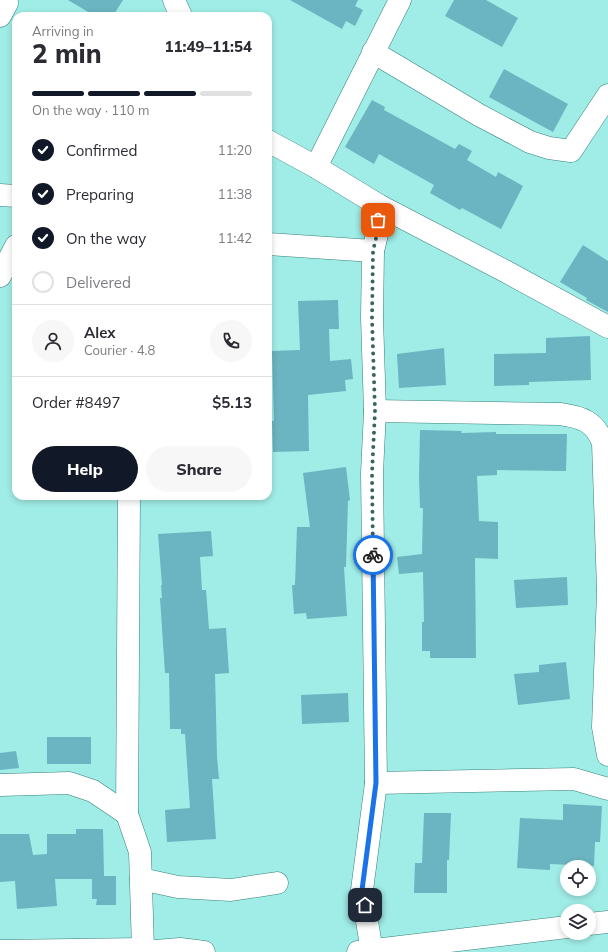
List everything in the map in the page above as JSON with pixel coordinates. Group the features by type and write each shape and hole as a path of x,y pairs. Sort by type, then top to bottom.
{"street":[{"path":"316,167 400,0"},
{"path":"373,52 479,115 530,142 549,148 571,151 608,95"},
{"path":"272,143 316,167 380,206 608,327"},
{"path":"0,195 12,196"},
{"path":"380,206 377,234 373,251 372,318 375,411 372,473 376,783 362,890 367,952 560,928"},
{"path":"272,244 373,251"},
{"path":"0,276 12,254"},
{"path":"375,411 560,414 578,417 593,425 599,433 603,443 608,589"},
{"path":"129,500 127,814 140,852 142,950"},
{"path":"608,592 603,728 608,755"},
{"path":"376,783 574,779 608,789"},
{"path":"0,785 68,783 93,791 127,814"},
{"path":"141,879 178,887 231,890 277,883"},
{"path":"596,923 608,922"},
{"path":"0,951 180,949 204,952"}],"building":[{"path":"68,0 123,0 116,12 88,12"},
{"path":"290,0 358,0 355,6 363,10 355,26 346,21 342,29"},
{"path":"454,0 486,0 518,18 502,47 445,16"},
{"path":"504,69 568,104 553,132 489,97"},
{"path":"372,100 385,107 384,110 455,149 459,144 472,151 467,160 496,177 498,172 523,186 501,229 462,208 460,210 430,193 434,185 379,154 374,164 345,147"},
{"path":"583,245 608,261 608,312 586,300 587,298 560,282"},
{"path":"338,300 339,329 329,329 330,361 351,359 353,379 345,380 346,391 308,395 309,451 273,452 272,421 274,421 272,351 300,350 298,301"},
{"path":"590,336 591,380 529,382 529,385 494,386 494,354 546,353 546,338"},
{"path":"444,348 446,385 399,388 397,354"},
{"path":"420,430 462,431 461,433 496,432 496,434 567,434 566,471 497,470 497,475 477,476 479,521 498,522 498,559 475,558 476,658 430,658 430,651 422,651 422,622 424,622 423,572 399,574 397,557 422,554 423,508 420,508 419,476"},
{"path":"346,467 350,500 348,501 346,567 344,567 347,616 307,619 306,613 294,614 292,585 295,585 297,527 310,527 303,473"},
{"path":"211,531 213,556 200,557 202,590 206,590 209,629 226,628 229,673 215,674 219,779 212,779 216,839 167,842 165,810 190,808 185,734 181,734 181,729 170,729 169,673 165,673 160,598 162,598 162,585 158,534"},
{"path":"567,577 568,605 516,608 514,580"},
{"path":"566,662 570,699 518,705 514,674 539,672 539,665"},
{"path":"348,693 349,722 302,724 301,695"},
{"path":"47,737 91,737 91,764 47,764"},
{"path":"16,751 19,768 0,770 0,753"},
{"path":"563,804 602,806 600,842 595,842 594,860 560,860 560,864 550,864 550,870 517,868 520,818 563,820"},
{"path":"424,813 451,813 449,860 447,860 447,893 414,893 415,863 422,863"},
{"path":"76,829 103,829 104,876 116,876 116,905 96,905 97,899 92,899 92,879 55,879 57,906 17,909 15,881 0,882 0,834 29,834 33,855 47,854 47,834 76,834"}],"way so far":[{"path":"373,555 372,473 375,411 372,318 373,251 377,234 378,220"}],"route":[{"path":"365,905 362,890 376,783 373,555"}]}
